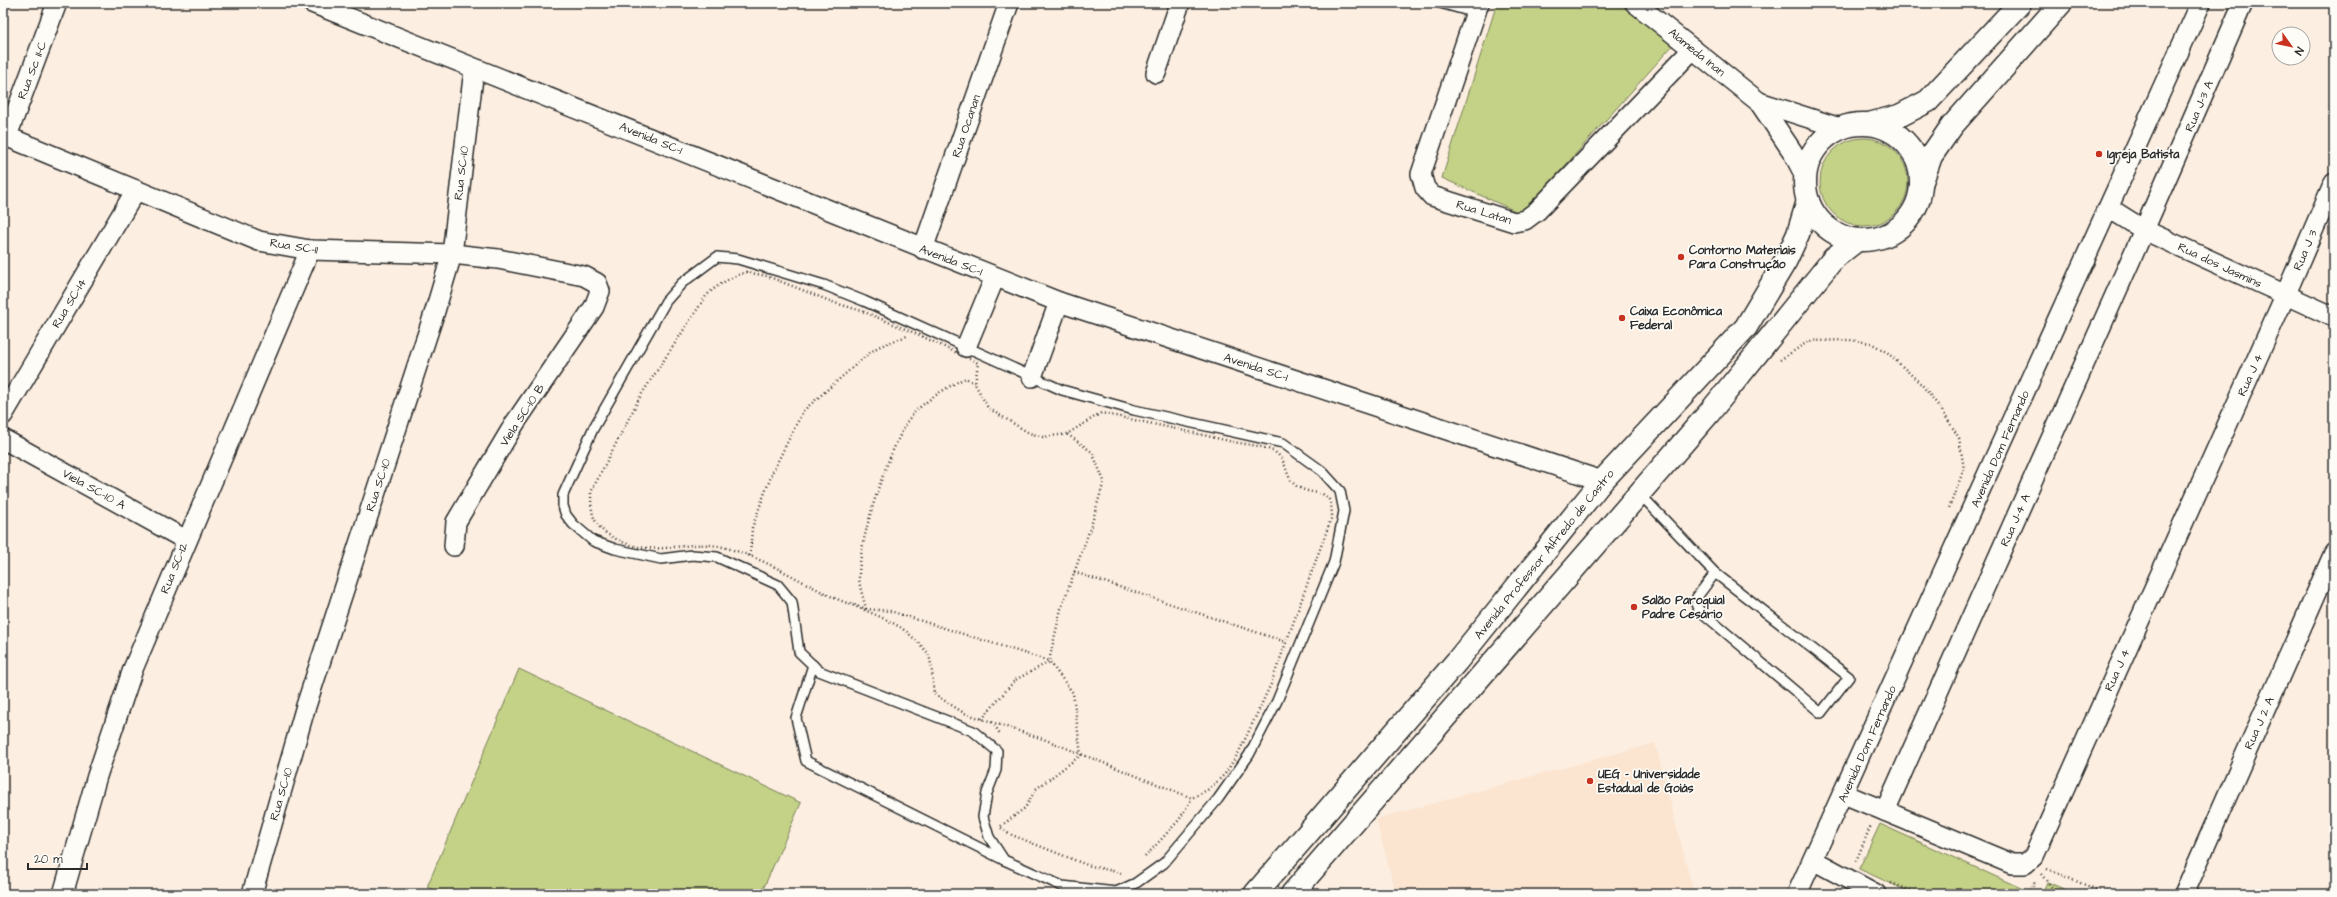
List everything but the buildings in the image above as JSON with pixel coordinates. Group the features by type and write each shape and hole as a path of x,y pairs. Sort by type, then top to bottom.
{"main road":[{"path":"2020,3 1928,101 1899,116 1869,124 1840,128 1827,136 1816,147 1808,161 1805,176 1808,201 1819,220 1836,233 1857,240 1870,239 1886,235 1899,227 1910,215 1917,201 1931,156 1952,126 2061,3"},
{"path":"1869,124 1890,130 1907,144 1918,164 1921,186"},
{"name":"Avenida Professor Alfredo de Castro","path":"1255,894 1457,661 1602,480 1746,327 1786,260 1798,234 1808,201"},
{"path":"1292,894 1709,413 1834,258 1857,240"}],"street":[{"name":"Rua Sc 11-C","path":"5,136 57,3"},
{"name":"Avenida SC-1","path":"312,3 474,69 664,143 923,249 1059,302 1602,480"},
{"name":"Rua Ocanan","path":"923,249 1009,3"},
{"path":"1156,73 1180,3"},
{"name":"Alameda Inan","path":"1635,3 1759,102 1792,151 1805,176"},
{"name":"Avenida Dom Fernando","path":"1797,894 1844,794 2201,3"},
{"name":"Rua J-3 A","path":"2144,230 2243,3"},
{"name":"Rua Latan","path":"1477,8 1422,174 1425,188 1432,196 1514,222 1525,220 1537,211 1693,49"},
{"name":"Rua SC-10","path":"252,894 305,709 433,318 452,254 474,69"},
{"name":"Alameda Inan","path":"1759,102 1840,128"},
{"name":"Rua SC-11","path":"5,136 259,240 310,250 452,254 498,259 584,276 593,280 600,287"},
{"name":"Rua J 3","path":"2285,296 2334,182"},
{"name":"Rua SC-14","path":"3,415 136,190"},
{"name":"Rua dos Jasmins","path":"2109,208 2144,230 2285,296 2334,317"},
{"name":"Rua J-4 A","path":"1885,810 2144,230"},
{"name":"Rua SC-12","path":"63,894 97,776 133,669 186,540 310,250"},
{"path":"966,347 995,277"},
{"name":"Viela SC-10 B","path":"454,546 456,522 515,422 594,307 599,295 600,287"},
{"name":"Rua J 4","path":"1844,794 2012,864 2025,864 2034,856 2285,296"},
{"path":"1032,376 1059,302"},
{"name":"Viela SC-10 A","path":"3,439 186,540"},
{"name":"Rua J 2 A","path":"2184,894 2334,553"},
{"path":"1813,860 1852,889 1876,894"}],"lane":[{"path":"1440,3 1477,8"},
{"path":"813,665 796,718 806,761 1004,860 1062,886 1116,892 1136,884 1164,863 1218,799 1249,755 1277,701 1334,562 1344,511 1340,491 1322,471 1283,443 1134,410 1062,390 824,285 738,259 717,257 682,283 666,301 593,429 563,495 563,506 573,524 593,541 615,549 661,559 692,555 716,557 778,585 792,602 799,652 813,665 819,671 973,732 997,750 996,770 987,793 983,816 990,837 1004,860"},
{"path":"1639,494 1715,573 1849,677 1821,713 1699,610 1696,604 1697,597 1715,573"}],"path":[{"path":"975,384 978,363 915,333 767,276 746,272 722,282 706,296 641,395 591,492 591,509 596,524 603,532 638,548 722,547 793,576 828,595 901,628 928,653 934,694 964,713 1081,754 1192,798"},
{"path":"749,558 752,528 773,471 803,411 878,347 915,333"},
{"path":"1776,362 1809,341 1850,340 1871,343 1888,353 1922,385 1942,409 1959,438 1964,469 1948,510"},
{"path":"866,609 859,578 864,541 881,480 899,437 914,413 954,382 966,378 975,384 988,408 1029,433 1043,437 1067,434 1101,413 1272,451 1284,459 1290,478 1299,487 1324,494 1332,502 1332,516 1271,684 1239,752 1220,779 1209,789 1192,798 1179,820 1140,862"},
{"path":"982,719 1015,680 1049,661 1061,609 1091,526 1104,481 1092,452 1067,434"},
{"path":"1074,572 1286,642"},
{"path":"828,595 866,609 890,611 1049,661 1072,693 1081,754"},
{"path":"992,722 1003,740"},
{"path":"999,827 1025,808 1036,789 1081,754"},
{"path":"998,822 999,827 1012,835 1087,865 1120,873 1127,869"},
{"path":"2039,871 2057,894"}],"shaded area":[{"name":"UEG - Universidade Estadual de Goiás","path":"1655,743 1694,894 1396,894 1376,819"}],"green space":[{"path":"1497,3 1619,3 1673,45 1522,214 1442,178"},
{"path":"1855,138 1873,138 1889,145 1901,157 1908,173 1908,191 1901,207 1889,219 1873,226 1855,226 1839,219 1827,207 1820,191 1820,173 1827,157 1839,145"},
{"path":"519,669 801,803 761,894 443,894 427,887"},
{"path":"1880,824 2034,894 1914,894 1859,869"},
{"path":"2047,882 2076,894 2042,894"}],"place":[{"name":"Igreja Batista","path":"2099,154"},
{"name":"Contorno Materiais Para Construção","path":"1681,257"},
{"name":"Caixa Econômica Federal","path":"1622,318"},
{"name":"Salão Paroquial Padre Cesário","path":"1634,607"},
{"name":"UEG - Universidade Estadual de Goiás","path":"1590,781"}]}
